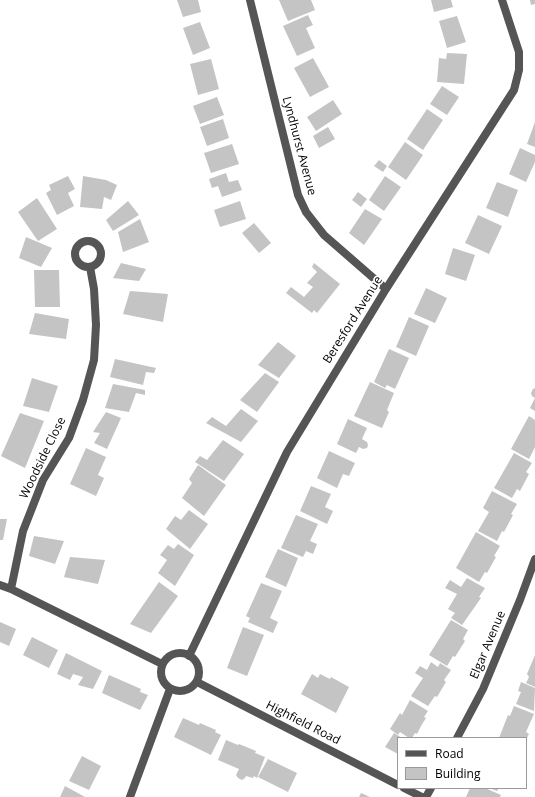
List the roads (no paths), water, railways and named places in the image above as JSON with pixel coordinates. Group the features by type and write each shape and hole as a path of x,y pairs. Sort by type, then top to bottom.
{"street":[{"name":"Lyndhurst Avenue","path":"250,0 298,195 306,212 324,234 386,289"},
{"name":"Beresford Avenue","path":"190,656 287,452 386,289 514,90 519,70 519,52 502,0"},
{"name":"Woodside Close","path":"12,589 23,531 43,480 69,438 83,400 94,360 96,325 94,289 90,267"},
{"name":"Elgar Avenue","path":"458,737 483,689 520,600 535,559"},
{"path":"0,585 12,589 162,664"},
{"path":"177,653 190,656 197,664 199,670 197,682 188,690 176,691 170,689 162,681 162,664 171,655 177,653"},
{"name":"Highfield Road","path":"197,682 397,784"},
{"path":"130,797 170,689"},
{"path":"406,789 422,797"}]}
